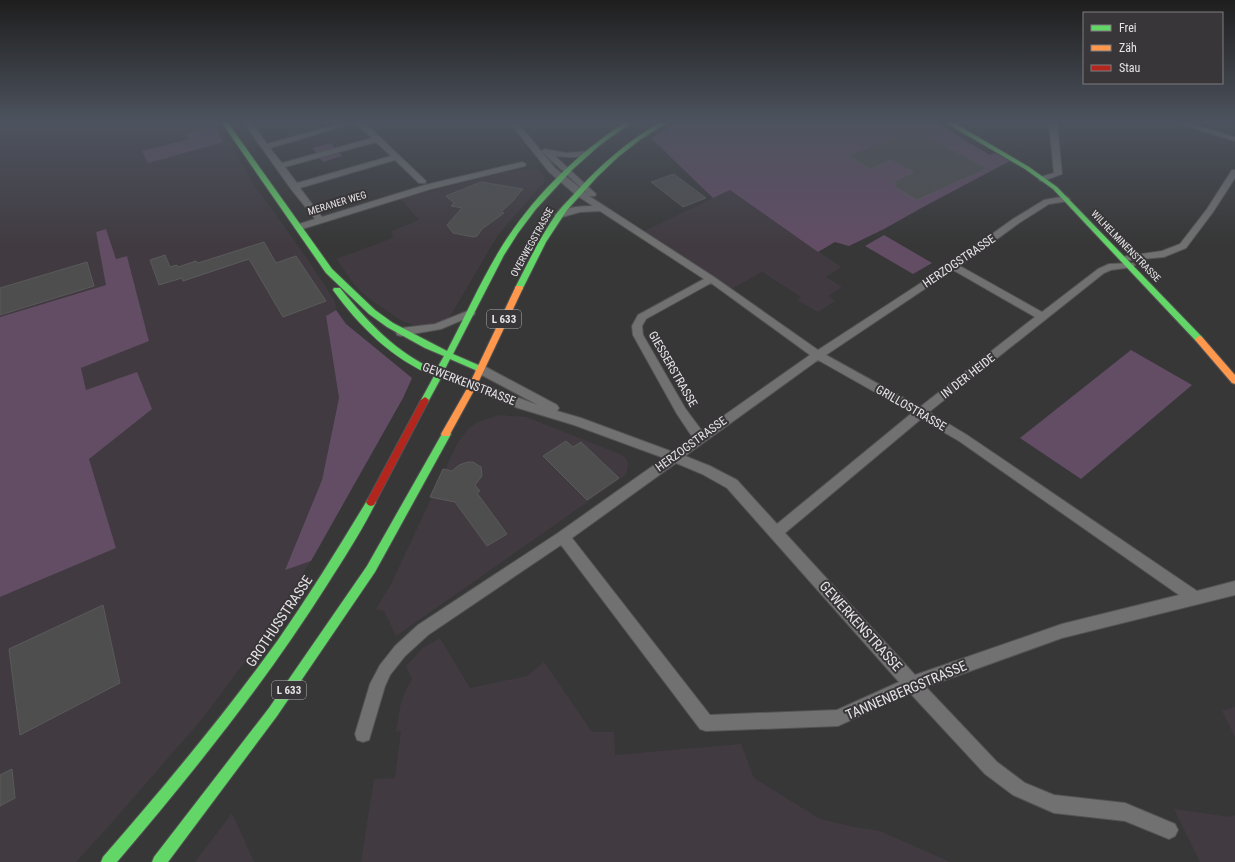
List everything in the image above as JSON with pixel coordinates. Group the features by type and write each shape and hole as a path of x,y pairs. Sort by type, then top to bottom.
{"main road":[{"name":"GEWERKENSTRASSE","path":"255,163 329,271 334,286 353,311 388,344 420,366 473,385"},
{"name":"OVERWEGSTRASSE","path":"438,373 510,239 547,190 576,163"},
{"name":"OVERWEGSTRASSE","path":"473,385 528,269 559,215 607,163"},
{"name":"WILHELMINENSTRASSE","path":"1019,163 1055,188 1066,199 1201,341 1235,381"},
{"name":"GEWERKENSTRASSE","path":"329,271 345,283 356,297 380,318 401,332 448,356 480,370"},
{"name":"GROTHUSSTRASSE","path":"108,862 141,825 248,690 299,619 342,553 388,472 438,373"},
{"name":"L 633","path":"159,862 273,712 371,569 473,385"}],"street":[{"path":"278,163 320,220"},
{"path":"280,166 290,163"},
{"path":"294,187 375,163"},
{"path":"403,163 422,181"},
{"name":"GRILLOSTRASSE","path":"552,163 602,208 711,279 818,355 921,412 963,438 1196,598"},
{"name":"GRILLOSTRASSE","path":"554,163 563,175"},
{"path":"1043,179 1058,174 1057,163"},
{"name":"MERANER WEG","path":"299,227 428,187 522,164"},
{"name":"IN DER HEIDE","path":"777,532 921,412 1105,268 1164,254 1183,246 1210,210 1235,172"},
{"name":"GRILLOSTRASSE","path":"581,190 624,223"},
{"name":"HERZOGSTRASSE","path":"363,734 378,684 385,670 400,651 423,630 562,537 818,355 953,266 1016,221 1047,202 1066,199"},
{"path":"559,215 573,210 602,208"},
{"path":"953,266 1042,317"},
{"name":"GIESSERSTRASSE","path":"700,438 681,411 638,335 637,326 642,317 711,279"},
{"path":"401,332 432,329 450,323 470,313"},
{"name":"GEWERKENSTRASSE","path":"480,370 577,421"},
{"name":"GEWERKENSTRASSE","path":"473,385 522,404 577,421 674,457 706,470 732,484 777,532 912,684 992,768 1020,789 1054,804 1125,812 1168,830"},
{"name":"TANNENBERGSTRASSE","path":"562,537 706,723 838,718 912,684 1062,631 1235,588"}],"shaded area":[{"path":"0,163 241,163 255,186 297,244 335,301 336,310 326,316 339,398 322,480 285,569 311,561 264,636 202,719 76,862 0,862 0,597 116,548 89,459 86,391 81,368 149,340 127,256 116,259 106,229 96,232 107,285 0,317"},
{"path":"677,163 1006,163 884,229 849,246 835,242 818,252 730,190 713,198"},
{"path":"537,168 544,177 545,181 498,235 449,318 423,325 413,325 402,321 367,297 354,284 336,259 393,238 391,231 419,220 401,199 506,172"},
{"path":"730,190 841,267 826,277 842,287 828,296 835,301 818,312 797,300 801,297 762,272 730,290 644,231"},
{"path":"106,229 116,259 127,256 149,341 81,368 86,390 137,372 152,409 89,459 116,548 0,597 0,317 106,285 96,232"},
{"path":"884,235 932,263 913,274 865,246"},
{"path":"336,310 346,324 412,378 403,398 311,561 285,570 322,480 339,398 326,316"},
{"path":"1131,350 1192,385 1081,479 1020,438"},
{"path":"499,415 526,417 620,454 626,458 628,464 626,475 396,636 384,611 376,609 390,586 458,442 469,428 478,422"},
{"path":"440,638 470,688 527,676 544,662 592,732 614,732 615,755 741,744 754,778 820,819 880,831 950,862 361,862 374,779 395,778 401,731 396,732 400,707 404,694 412,679 406,666 423,648"},
{"path":"1235,707 1235,737 1222,711"},
{"path":"1174,809 1230,817 1235,815 1235,862 1200,862"},
{"path":"232,813 254,862 195,862"}],"building":[{"path":"860,163 883,163 870,169"},
{"path":"897,163 979,163 988,168 917,200 893,186 897,184 892,182 914,172"},
{"path":"674,174 706,198 683,207 651,182"},
{"path":"481,182 523,189 501,212 504,213 482,229 477,236 473,237 453,233 447,225 462,208 451,206 454,203 446,196"},
{"path":"264,242 276,263 296,256 326,301 283,317 249,259 183,281 182,278 159,285 150,260 165,255 170,267 177,265 178,267 196,261 198,263"},
{"path":"87,262 94,286 0,315 0,288"},
{"path":"566,441 573,447 581,442 619,478 587,500 543,456"},
{"path":"473,462 481,467 482,476 475,485 480,491 477,493 507,534 487,546 455,502 430,497 443,469 452,471 459,465"},
{"path":"103,605 120,683 20,735 9,649"},
{"path":"12,769 15,798 0,806 0,775"}],"traffic: fast":[{"path":"253,163 329,271 372,312 390,325 428,346 480,369"},
{"path":"425,400 494,266 507,244 533,207 574,163"},
{"path":"519,288 542,242 564,208 608,163"},
{"path":"1019,163 1055,188 1199,339"},
{"path":"337,290 356,313 377,334 400,353 426,369 473,385"},
{"path":"159,862 273,712 371,569 446,434"},
{"path":"108,862 180,777 282,644 343,550 371,502"}],"traffic: slow":[{"path":"446,434 473,385 519,288"},
{"path":"1199,339 1235,381"}],"traffic: jam":[{"path":"371,502 425,400"}]}
